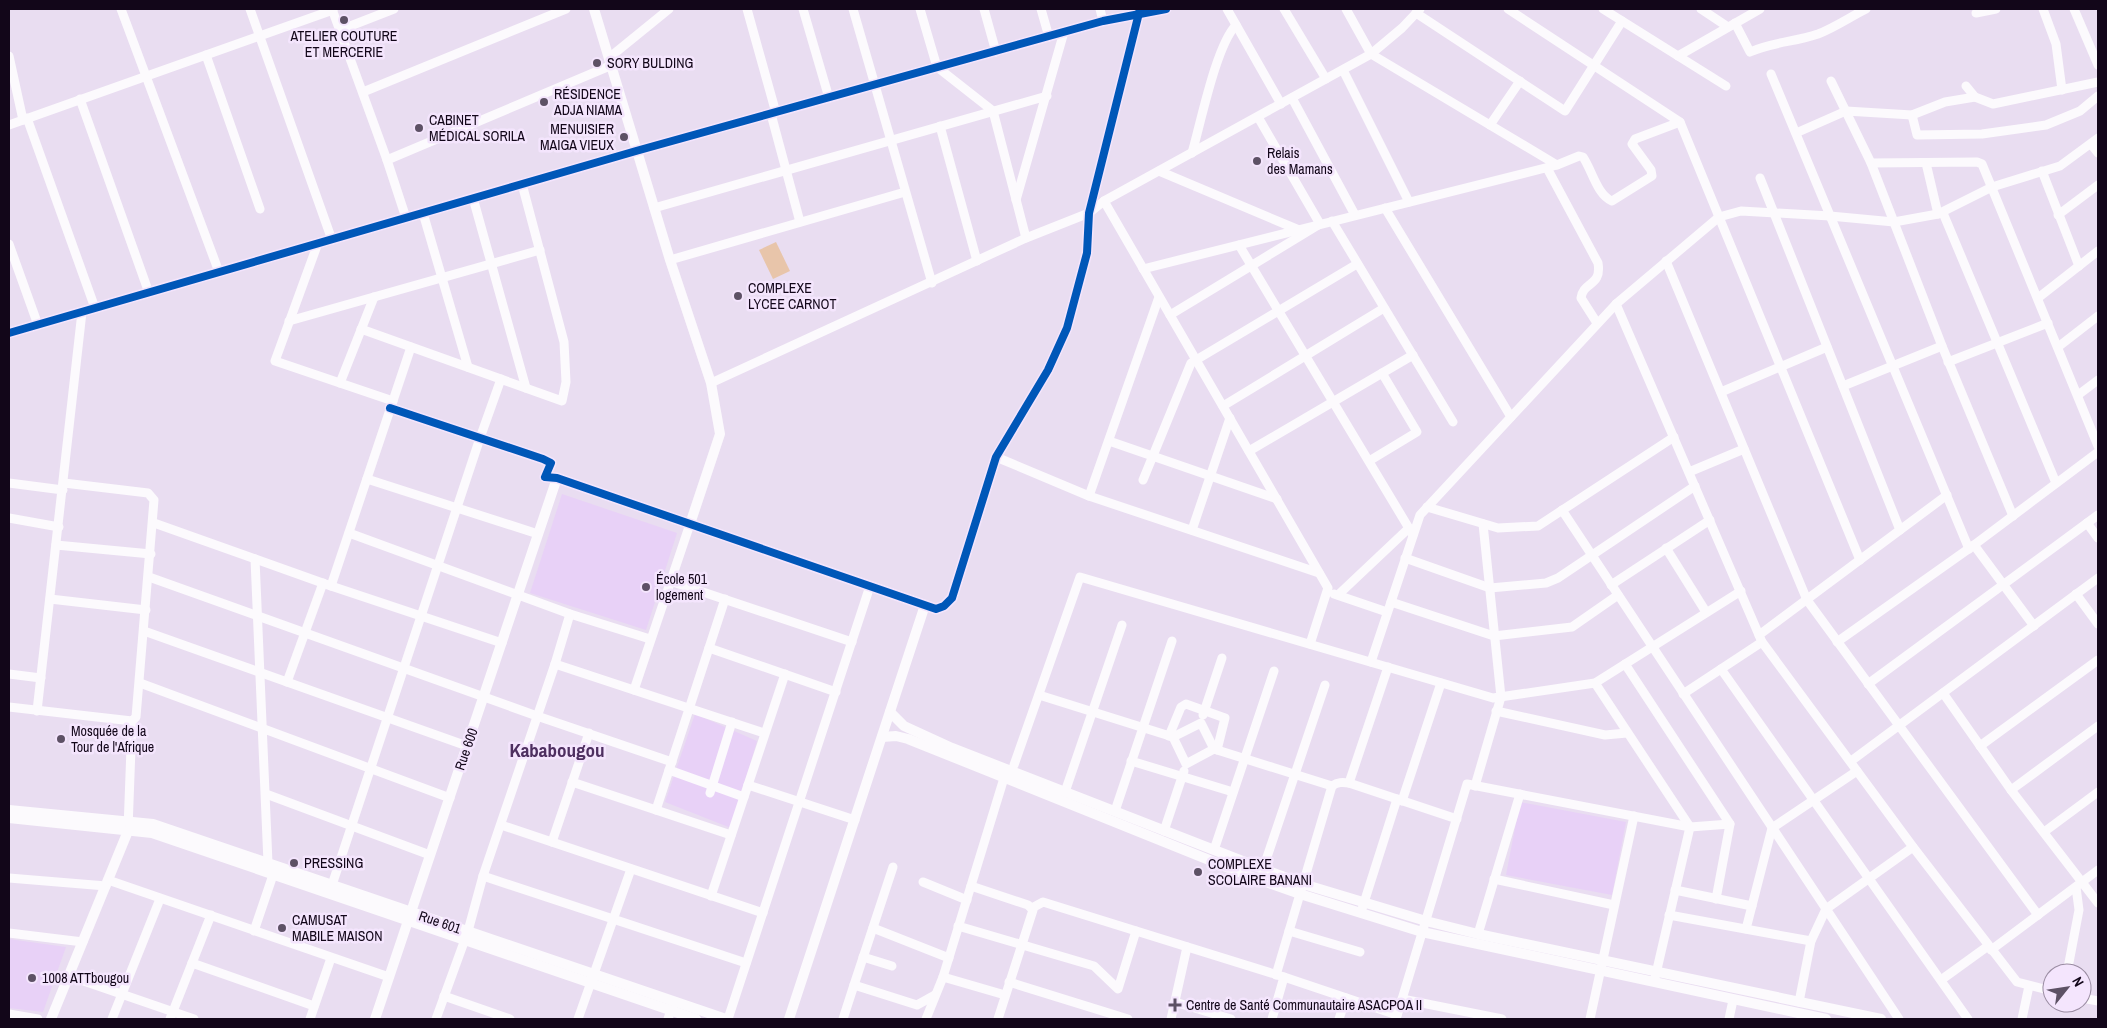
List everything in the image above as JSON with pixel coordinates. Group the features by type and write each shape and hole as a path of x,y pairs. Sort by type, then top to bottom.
{"street":[{"path":"121,9 219,272"},
{"path":"250,9 332,240"},
{"path":"340,30 394,9"},
{"path":"363,92 566,9"},
{"path":"594,9 670,260 711,383 720,434 634,690"},
{"path":"387,160 611,61 669,9"},
{"path":"747,9 800,222"},
{"path":"803,9 829,98"},
{"path":"853,9 932,283"},
{"path":"920,9 938,68 993,111 1026,238"},
{"path":"984,9 996,52"},
{"path":"1041,9 1049,37"},
{"path":"1100,9 1103,21"},
{"path":"9,333 636,151 1139,11 1166,9"},
{"path":"1227,9 1280,104"},
{"path":"1284,9 1326,79"},
{"path":"1346,9 1372,54 1557,165"},
{"path":"1407,9 1416,13 1565,111 1622,21"},
{"path":"1508,9 1680,122 1860,560"},
{"path":"1603,9 1726,86"},
{"path":"1701,9 1732,25 1750,52 1761,47 1820,34 1866,9"},
{"path":"1678,56 1760,9"},
{"path":"1976,13 1996,9"},
{"path":"2043,9 2056,44 2062,90"},
{"path":"2074,9 2098,65"},
{"path":"9,125 332,10 363,92 406,218"},
{"path":"318,243 276,361 551,463 545,477 557,478 936,609 944,606 952,598 996,457 1048,370 1067,328 1087,253 1089,213 1139,11"},
{"path":"711,383 932,283 1026,238 1089,213 1104,202 1159,171 1372,54 1416,13"},
{"path":"1192,153 1218,62 1229,33 1236,25"},
{"path":"1016,201 1064,32"},
{"path":"206,55 260,209"},
{"path":"9,56 25,119 95,308"},
{"path":"1343,70 1409,202"},
{"path":"1771,74 1947,495 1971,547 2034,626"},
{"path":"1490,125 1520,81"},
{"path":"1831,81 1871,163 1948,362 2013,516"},
{"path":"1966,86 1975,97 1992,104 2098,82"},
{"path":"654,208 1047,96"},
{"path":"1912,115 1918,135 1982,134 2046,125 2080,111 2098,96"},
{"path":"1796,133 1846,112 1912,115 1945,102 1975,97"},
{"path":"1292,98 1355,216"},
{"path":"80,99 149,293"},
{"path":"1258,117 1320,224"},
{"path":"1143,269 1546,168 1580,156 1583,157 1602,193 1607,199 1612,201 1652,176 1651,170 1632,144 1635,139 1680,122"},
{"path":"940,126 977,261"},
{"path":"1371,662 1405,558 1411,531 1420,515 1616,304 1719,217 1741,211 1894,222 1940,213 1992,186 2060,166 2095,141 2098,153"},
{"path":"1871,163 1979,162 1982,164 2098,446"},
{"path":"1926,163 1940,213 2056,483"},
{"path":"1546,168 1598,263 1597,279 1584,290 1581,298 1598,323"},
{"path":"1159,171 1299,230"},
{"path":"2042,171 2079,266"},
{"path":"1760,178 1900,530"},
{"path":"361,329 562,401 566,382 564,342 522,184"},
{"path":"2058,215 2098,185"},
{"path":"670,260 905,192"},
{"path":"474,198 526,388"},
{"path":"1104,202 1328,588 1310,644"},
{"path":"1385,208 1511,416"},
{"path":"423,213 468,367"},
{"path":"1332,221 1453,422"},
{"path":"1170,315 1320,224"},
{"path":"9,244 38,325"},
{"path":"1239,245 1411,531"},
{"path":"289,321 540,250"},
{"path":"2038,298 2098,251"},
{"path":"1666,260 1806,600 2038,915"},
{"path":"1142,480 1191,363 1357,264"},
{"path":"340,384 374,297"},
{"path":"1089,496 1159,297"},
{"path":"1616,304 1761,638 1857,771 2017,982 2042,989"},
{"path":"1223,406 1384,308"},
{"path":"37,710 82,312"},
{"path":"2058,347 2098,316"},
{"path":"1948,362 2048,323"},
{"path":"1843,386 1942,346"},
{"path":"287,682 349,533 411,347"},
{"path":"1721,392 1827,347"},
{"path":"1249,451 1413,355"},
{"path":"1369,461 1417,432 1382,372"},
{"path":"332,885 501,379"},
{"path":"2078,396 2098,380"},
{"path":"1192,530 1230,418"},
{"path":"1427,507 1498,528 1538,526 1674,437"},
{"path":"1109,441 1277,499"},
{"path":"1689,472 1744,449"},
{"path":"1837,642 1971,547 2098,452"},
{"path":"996,457 1089,496 1319,572"},
{"name":"Rue 600","path":"375,1019 557,478"},
{"path":"367,479 538,534"},
{"path":"9,483 148,493 153,497 156,504 136,719 132,721 9,707"},
{"path":"1405,558 1490,588 1546,583 1558,578 1592,556 1695,486"},
{"path":"1683,694 1721,669 1806,600 1947,495"},
{"path":"1562,510 1899,1019"},
{"path":"1868,684 2098,515"},
{"path":"9,518 58,527"},
{"path":"1611,585 1710,520"},
{"path":"154,523 502,643"},
{"path":"2087,523 2098,538"},
{"path":"1475,786 1501,697 1483,524"},
{"path":"1338,595 1411,531"},
{"path":"349,533 518,596 650,639"},
{"path":"56,545 151,554"},
{"path":"1666,548 1706,612"},
{"path":"255,559 268,863"},
{"path":"149,577 589,733 670,766 712,789 744,797"},
{"path":"1014,765 1080,577 1493,698 1595,683 1741,591"},
{"path":"1850,761 2098,578"},
{"path":"670,581 852,642"},
{"path":"727,1019 870,586"},
{"path":"1327,592 1387,612"},
{"path":"2076,594 2098,624"},
{"path":"1391,602 1494,636 1572,627 1618,595"},
{"path":"50,599 146,610"},
{"path":"656,810 725,599"},
{"path":"789,1019 925,605"},
{"path":"436,1019 466,936 483,876 555,664 570,614"},
{"path":"1064,792 1122,625"},
{"path":"144,631 467,746"},
{"path":"1115,811 1172,641"},
{"path":"709,648 836,692"},
{"path":"1216,750 1201,723 1222,658"},
{"path":"1980,746 2098,660"},
{"path":"555,664 764,733"},
{"path":"1625,664 1730,824 1716,899"},
{"path":"1349,783 1388,667"},
{"path":"1721,669 1968,1019"},
{"path":"1214,850 1274,670"},
{"path":"9,674 41,678"},
{"path":"711,896 785,674"},
{"path":"1361,913 1441,682"},
{"path":"140,683 263,727 450,798"},
{"path":"1595,683 1690,827 1655,977"},
{"path":"1263,869 1325,685"},
{"path":"1943,693 2011,790 2044,832 2079,884 2098,903"},
{"path":"1039,695 1171,736 1201,723"},
{"path":"1186,764 1171,736 1182,705 1186,704 1225,718 1216,750"},
{"path":"890,712 904,726 952,748 1263,869 1302,889 1361,913 1422,932 1655,977 1800,1002 1881,1019"},
{"path":"1496,712 1605,735 1628,733"},
{"path":"52,1019 128,826 132,721"},
{"path":"712,789 732,722"},
{"path":"2011,790 2098,726"},
{"path":"552,842 589,733"},
{"path":"882,737 896,736 908,739 1249,876 1364,903 1426,922 1603,966"},
{"path":"1164,831 1186,764 1216,750 1332,786"},
{"path":"1132,761 1233,792"},
{"path":"1746,929 1772,828 1857,771"},
{"path":"926,1019 943,977 1004,778"},
{"path":"572,782 731,835"},
{"path":"1272,1019 1289,931 1332,786 1338,782 1349,783 1457,819"},
{"path":"971,886 1032,908 1043,902 1280,976 1396,1017 1468,784 1690,827 1730,824"},
{"path":"748,785 855,820"},
{"path":"2044,832 2098,792"},
{"path":"266,794 430,855"},
{"path":"1478,934 1520,794"},
{"path":"9,810 128,826"},
{"path":"1590,1019 1634,816"},
{"path":"9,818 152,828"},
{"path":"500,825 763,913"},
{"name":"Rue 601","path":"152,828 268,863 332,885 410,916 593,979 671,1011 696,1019"},
{"name":"Rue 601","path":"152,828 273,875 410,916"},
{"path":"1800,1002 1812,941 1826,909 1914,846"},
{"path":"843,1019 893,867"},
{"path":"578,1019 631,869"},
{"path":"1941,980 2038,915 2098,870"},
{"path":"254,931 273,875"},
{"path":"483,876 746,963"},
{"path":"9,878 107,883 211,915 389,977"},
{"path":"1494,879 1614,905"},
{"path":"923,882 967,900"},
{"path":"2069,963 2079,910 2079,884"},
{"path":"1675,890 1752,906"},
{"path":"112,1019 160,899"},
{"path":"998,1019 1032,908"},
{"path":"171,1016 211,915"},
{"path":"1669,915 1812,941"},
{"path":"958,926 1094,966 1118,989 1136,931"},
{"path":"873,928 949,958"},
{"path":"1289,931 1360,952"},
{"path":"9,932 83,942"},
{"path":"1171,1019 1187,947"},
{"path":"863,957 892,966"},
{"path":"310,1019 331,958"},
{"path":"192,963 314,1006"},
{"path":"69,976 122,994 171,1016 194,1019"},
{"path":"943,977 1005,995"},
{"path":"1655,977 1733,1000 1826,1019"},
{"path":"1009,982 1128,1019"},
{"path":"854,985 917,1005 936,995"},
{"path":"2022,1019 2029,986"},
{"path":"444,996 492,1016 510,1019"},
{"path":"1339,1019 1346,998"},
{"path":"1402,999 1502,1019"},
{"path":"1729,1019 1733,1000"},
{"path":"1174,1002 1231,1019"},
{"name":"Rue 601","path":"671,1011 727,1019"},
{"path":"9,1014 38,1019"}],"shaded area":[{"path":"776,242 790,271 773,279 759,250"},
{"path":"562,494 677,533 646,630 530,593"},
{"path":"695,714 757,741 731,828 665,802"},
{"path":"1520,802 1626,822 1612,895 1506,875"},
{"name":"1008 ATTbougou","path":"9,939 66,947 43,1012 9,1008"}],"cycle path":[{"path":"390,408 543,459 551,463 545,477 557,478 936,609 944,606 952,598 996,457 1048,370 1067,328 1087,253 1089,213 1140,9"},
{"path":"9,333 636,151 1103,21 1166,9"}],"place":[{"name":"ATELIER COUTURE ET MERCERIE","path":"344,20"},
{"name":"SORY BULDING","path":"597,63"},
{"name":"RÉSIDENCE ADJA NIAMA","path":"544,102"},
{"name":"CABINET MÉDICAL SORILA","path":"419,128"},
{"name":"MENUISIER MAIGA VIEUX","path":"624,137"},
{"name":"Relais des Mamans","path":"1257,161"},
{"name":"COMPLEXE LYCEE CARNOT","path":"738,296"},
{"name":"École 501 logement","path":"646,587"},
{"name":"Mosquée de la Tour de l'Afrique","path":"61,739"},
{"name":"PRESSING","path":"294,863"},
{"name":"COMPLEXE SCOLAIRE BANANI","path":"1198,872"},
{"name":"CAMUSAT MABILE MAISON","path":"282,928"},
{"name":"1008 ATTbougou","path":"32,978"},
{"name":"Centre de Santé Communautaire ASACPOA II","path":"1175,1005"}],"district":[{"name":"Kababougou","path":"557,750"}]}
